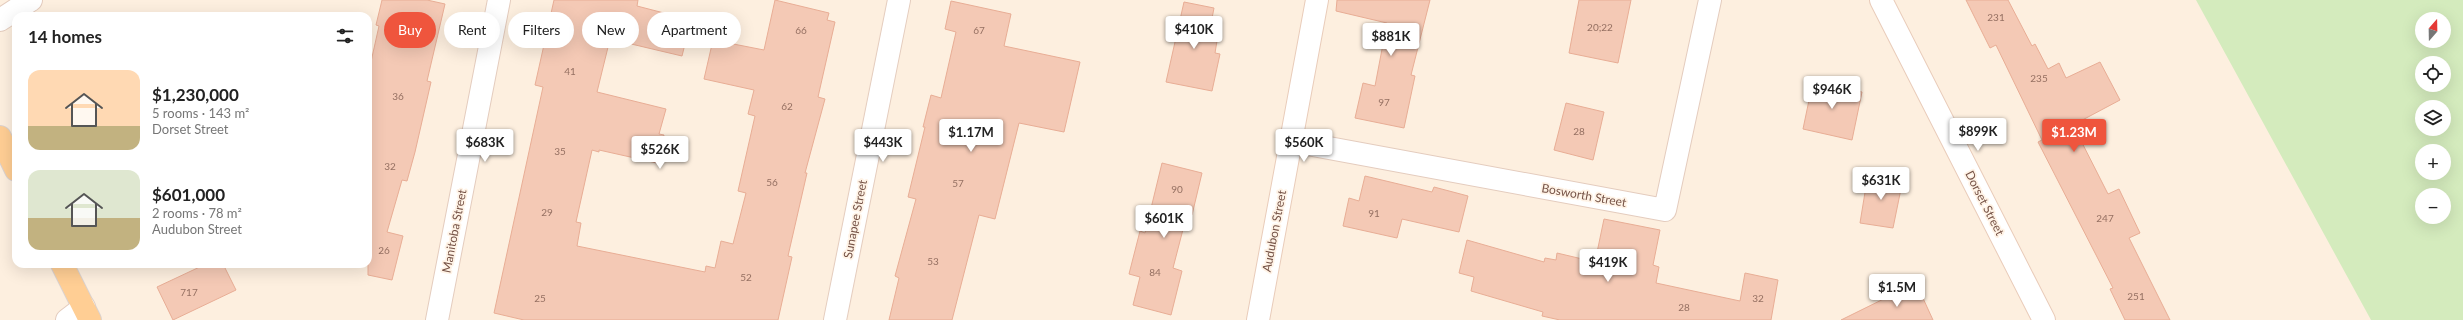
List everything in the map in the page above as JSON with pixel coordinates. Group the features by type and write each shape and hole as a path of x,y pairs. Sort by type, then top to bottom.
{"main road":[{"path":"0,137 12,162"},
{"path":"63,268 80,316"}],"street":[{"path":"12,12 31,0"},
{"name":"Manitoba Street","path":"437,320 499,0"},
{"name":"Sunapee Street","path":"835,320 899,0"},
{"name":"Audubon Street","path":"1258,320 1318,0"},
{"name":"Bosworth Street","path":"1291,141 1665,210 1710,0"},
{"name":"Dorset Street","path":"1881,0 2044,320"},
{"path":"0,20 12,12"}],"green space":[{"path":"2196,0 2463,0 2463,320 2371,320"}],"building":[{"path":"382,0 427,0 445,4 436,42 436,12 384,12 384,48 435,48 427,81 431,82 415,152 407,181 402,180 387,232 403,236 392,280 368,275 368,268 372,268 372,57 379,26 376,25"},
{"path":"554,0 638,0 637,6 660,12 647,12 647,48 639,46 639,12 582,12 582,48 608,48 597,92 666,109 659,134 664,135 657,163 599,150 599,152 592,150 576,222 581,223 577,246 705,272 706,266 715,268 721,241 733,244 746,193 738,191 755,116 748,114 754,90 704,79 711,48 741,48 741,45 764,50 775,0 829,13 827,20 835,22 818,97 825,99 805,173 807,173 788,256 792,257 778,320 524,320 494,313 543,87 535,85 543,48 574,48 574,12 551,12"},
{"path":"1337,0 1430,0 1411,75 1415,76 1404,128 1355,118 1363,83 1375,86 1387,23 1336,11"},
{"path":"1579,0 1631,0 1618,63 1569,53"},
{"path":"1966,0 2008,0 2032,46 2035,44 2048,69 2059,63 2066,78 2100,62 2120,100 2073,125 2108,194 2119,189 2140,233 2129,238 2170,320 2125,320 2110,289 2113,288 2038,142 2042,140 1996,45 1990,48"},
{"path":"951,1 1011,14 1004,46 1080,62 1064,132 1019,123 995,219 979,215 952,320 889,320 899,278 895,276 916,199 908,197 925,127 923,127 931,95 941,98 956,32 945,29"},
{"path":"1184,2 1214,8 1208,39 1217,41 1215,53 1220,54 1212,91 1166,82"},
{"path":"648,48 684,48 682,56"},
{"path":"1813,81 1862,92 1852,140 1803,129"},
{"path":"1566,103 1604,112 1593,160 1554,150"},
{"path":"1162,163 1202,173 1192,215 1187,214 1173,268 1182,271 1171,315 1133,305 1140,277 1129,274 1140,231 1145,233"},
{"path":"1868,174 1903,179 1893,228 1860,223"},
{"path":"1365,176 1432,192 1434,187 1468,196 1459,232 1402,219 1397,238 1343,226 1349,198 1359,201"},
{"path":"1604,219 1660,230 1653,265 1659,267 1656,283 1740,301 1745,273 1778,280 1771,320 1560,320 1542,316 1543,312 1471,291 1474,277 1459,273 1467,240 1544,262 1545,258 1556,260 1557,253 1595,262"},
{"path":"197,268 225,268 236,290 173,320 157,287"},
{"path":"1916,283 1933,320 1841,320"}]}
